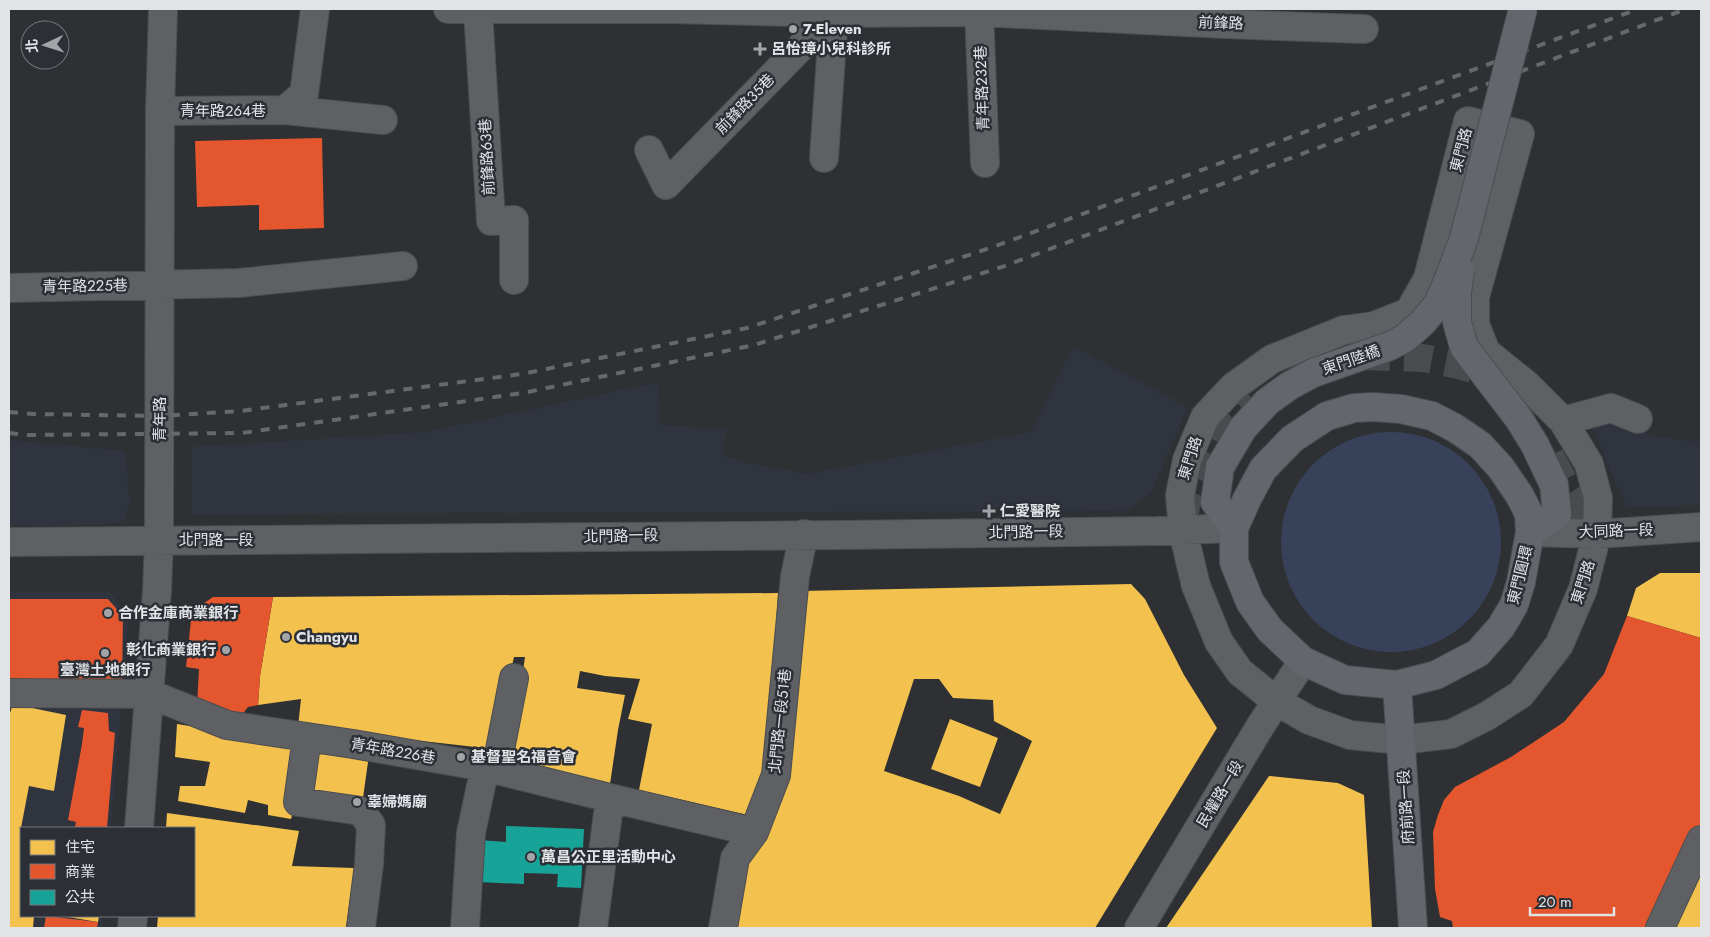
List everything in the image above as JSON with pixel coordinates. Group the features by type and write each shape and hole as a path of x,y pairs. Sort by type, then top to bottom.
{"main road":[{"name":"東門陸橋","path":"1234,528 1215,502 1220,468 1243,428 1267,402 1289,386 1313,373 1390,346 1405,338 1422,323 1438,304 1464,238 1523,9"},
{"name":"東門陸橋","path":"1464,238 1457,293 1457,322 1464,347 1519,419 1535,445 1554,485"},
{"name":"東門圓環","path":"1354,408 1401,409 1432,416 1455,428 1480,445 1501,468 1520,496 1528,514 1530,532 1521,582 1514,606 1501,627 1478,654 1436,675 1397,685 1346,680 1303,661 1270,630 1250,602 1234,562 1234,528 1247,499 1264,469 1292,439 1326,416 1354,408"},
{"name":"東門圓環","path":"1530,532 1557,514 1554,485"},
{"name":"府前路一段","path":"1397,685 1413,928"}],"street":[{"name":"青年路","path":"140,827 159,540 162,9"},
{"name":"青年路264巷","path":"286,110 304,94 301,53 315,9"},
{"name":"前鋒路","path":"448,9 671,9 834,13 979,10 1225,24 1364,29"},
{"name":"前鋒路63巷","path":"478,10 491,222 514,220 514,280"},
{"name":"青年路232巷","path":"979,10 985,163"},
{"name":"前鋒路35巷","path":"649,150 666,185 834,13"},
{"path":"824,158 834,13"},
{"name":"青年路264巷","path":"160,111 286,110 383,120"},
{"name":"東門路","path":"1468,121 1520,134 1475,298 1475,324 1486,352 1528,385 1563,420 1590,464 1598,498 1597,534 1583,590 1559,645 1521,694 1487,716 1450,734 1400,740 1350,734 1308,720 1276,701 1240,672 1219,642 1196,586 1183,530 1180,495 1187,460 1205,417 1233,387 1272,359 1344,330 1374,326 1409,312 1428,278 1468,121"},
{"name":"青年路225巷","path":"9,288 239,283 403,266"},
{"path":"1563,420 1611,408 1638,419"},
{"name":"大同路一段","path":"1530,532 1597,534 1701,527"},
{"name":"北門路一段","path":"9,542 1234,528"},
{"name":"北門路一段51巷","path":"723,928 735,858 754,832 776,775 795,576 804,534"},
{"name":"民權路一段","path":"1140,928 1276,701 1303,661"},
{"path":"465,928 471,833 491,768 514,678"},
{"path":"9,693 150,694"},
{"name":"青年路226巷","path":"150,694 227,725 491,768 754,832"},
{"path":"307,737 298,802 361,811 371,826 370,864 362,928"},
{"path":"593,928 610,798"},
{"path":"1660,928 1701,840"}],"shaded area":[{"path":"1073,346 1188,407 1151,493 1127,511 192,514 192,447 425,432 659,382 660,425 726,429 723,455 748,463 807,474 1031,432"},
{"path":"1580,400 1613,420 1657,437 1701,442 1701,505 1626,507"},
{"path":"1391,432 1412,434 1443,445 1469,464 1488,490 1499,521 1501,542 1499,563 1488,594 1469,620 1443,639 1412,650 1391,652 1370,650 1339,639 1313,620 1294,594 1283,563 1281,542 1283,521 1294,490 1313,464 1339,445 1370,434"},
{"path":"9,440 125,451 130,502 125,519 121,522 97,525 9,526"},
{"path":"110,591 129,618 111,827 20,827 20,917 103,917 102,928 9,928 9,592"}],"building: 住宅":[{"path":"1660,573 1701,573 1701,638 1627,616 1636,588"},
{"path":"1131,584 1145,599 1184,675 1217,728 1095,928 733,928 800,591","holes":["914,679 939,679 953,698 993,700 994,721 1032,741 1000,814 959,796 884,771"]},
{"path":"778,593 767,764 748,815 639,790 652,724 628,719 640,679 605,676 580,671 577,688 625,695 610,784 510,761 525,657 514,657 493,749 298,727 301,699 258,705 260,676 273,597"},
{"path":"13,704 66,715 54,791 29,786 20,827 20,917 34,917 33,928 9,928 9,716"},
{"path":"950,719 998,738 980,787 931,769"},
{"path":"177,724 303,744 296,802 291,819 268,815 268,805 248,800 245,813 178,801 180,786 205,786 210,762 175,757"},
{"path":"310,745 369,755 363,798 301,798"},
{"path":"1269,776 1338,783 1364,795 1372,928 1166,928"},
{"path":"167,813 299,831 292,866 354,868 346,928 157,928 158,917 195,917 195,827 166,827"},
{"path":"1701,867 1701,928 1673,928"},
{"path":"68,917 99,917 98,922"}],"building: 商業":[{"path":"322,138 324,228 259,230 259,205 197,207 195,141"},
{"name":"彰化商業銀行","path":"213,597 273,597 260,676 258,705 248,707 241,716 197,706 199,669 186,667 192,611"},
{"path":"9,599 108,599 123,616 122,684 9,682"},
{"path":"1627,616 1701,638 1701,823 1654,928 1453,928 1452,921 1440,917 1435,889 1433,832 1444,800 1455,787 1511,757 1564,722 1604,674"},
{"path":"82,710 108,713 109,731 115,733 107,827 75,827 76,822 68,820 84,728 78,727"},
{"path":"46,917 98,922 97,928 44,928"}],"building: 公共":[{"name":"萬昌公正里活動中心","path":"506,826 584,829 581,888 557,887 558,874 524,873 524,884 478,882 479,840 506,842"}],"tunnel":[{"path":"1362,356 1423,358 1459,365 1480,371 1492,384"},
{"path":"1184,518 1186,505 1220,435 1253,399"},
{"path":"1550,456 1570,493 1597,534"}],"railway":[{"path":"9,412 160,416 240,411 522,374 747,328 993,247 1638,9"},
{"path":"9,433 28,435 242,433 523,393 754,345 1002,267 1686,9"}],"place":[{"name":"7-Eleven","path":"793,29"},
{"name":"呂怡璋小兒科診所","path":"760,49"},
{"name":"仁愛醫院","path":"989,511"},
{"name":"合作金庫商業銀行","path":"108,613"},
{"name":"Changyu","path":"286,637"},
{"name":"彰化商業銀行","path":"226,650"},
{"name":"臺灣土地銀行","path":"105,653"},
{"name":"基督聖名福音會","path":"461,757"},
{"name":"辜婦媽廟","path":"357,802"},
{"name":"萬昌公正里活動中心","path":"531,857"}]}
